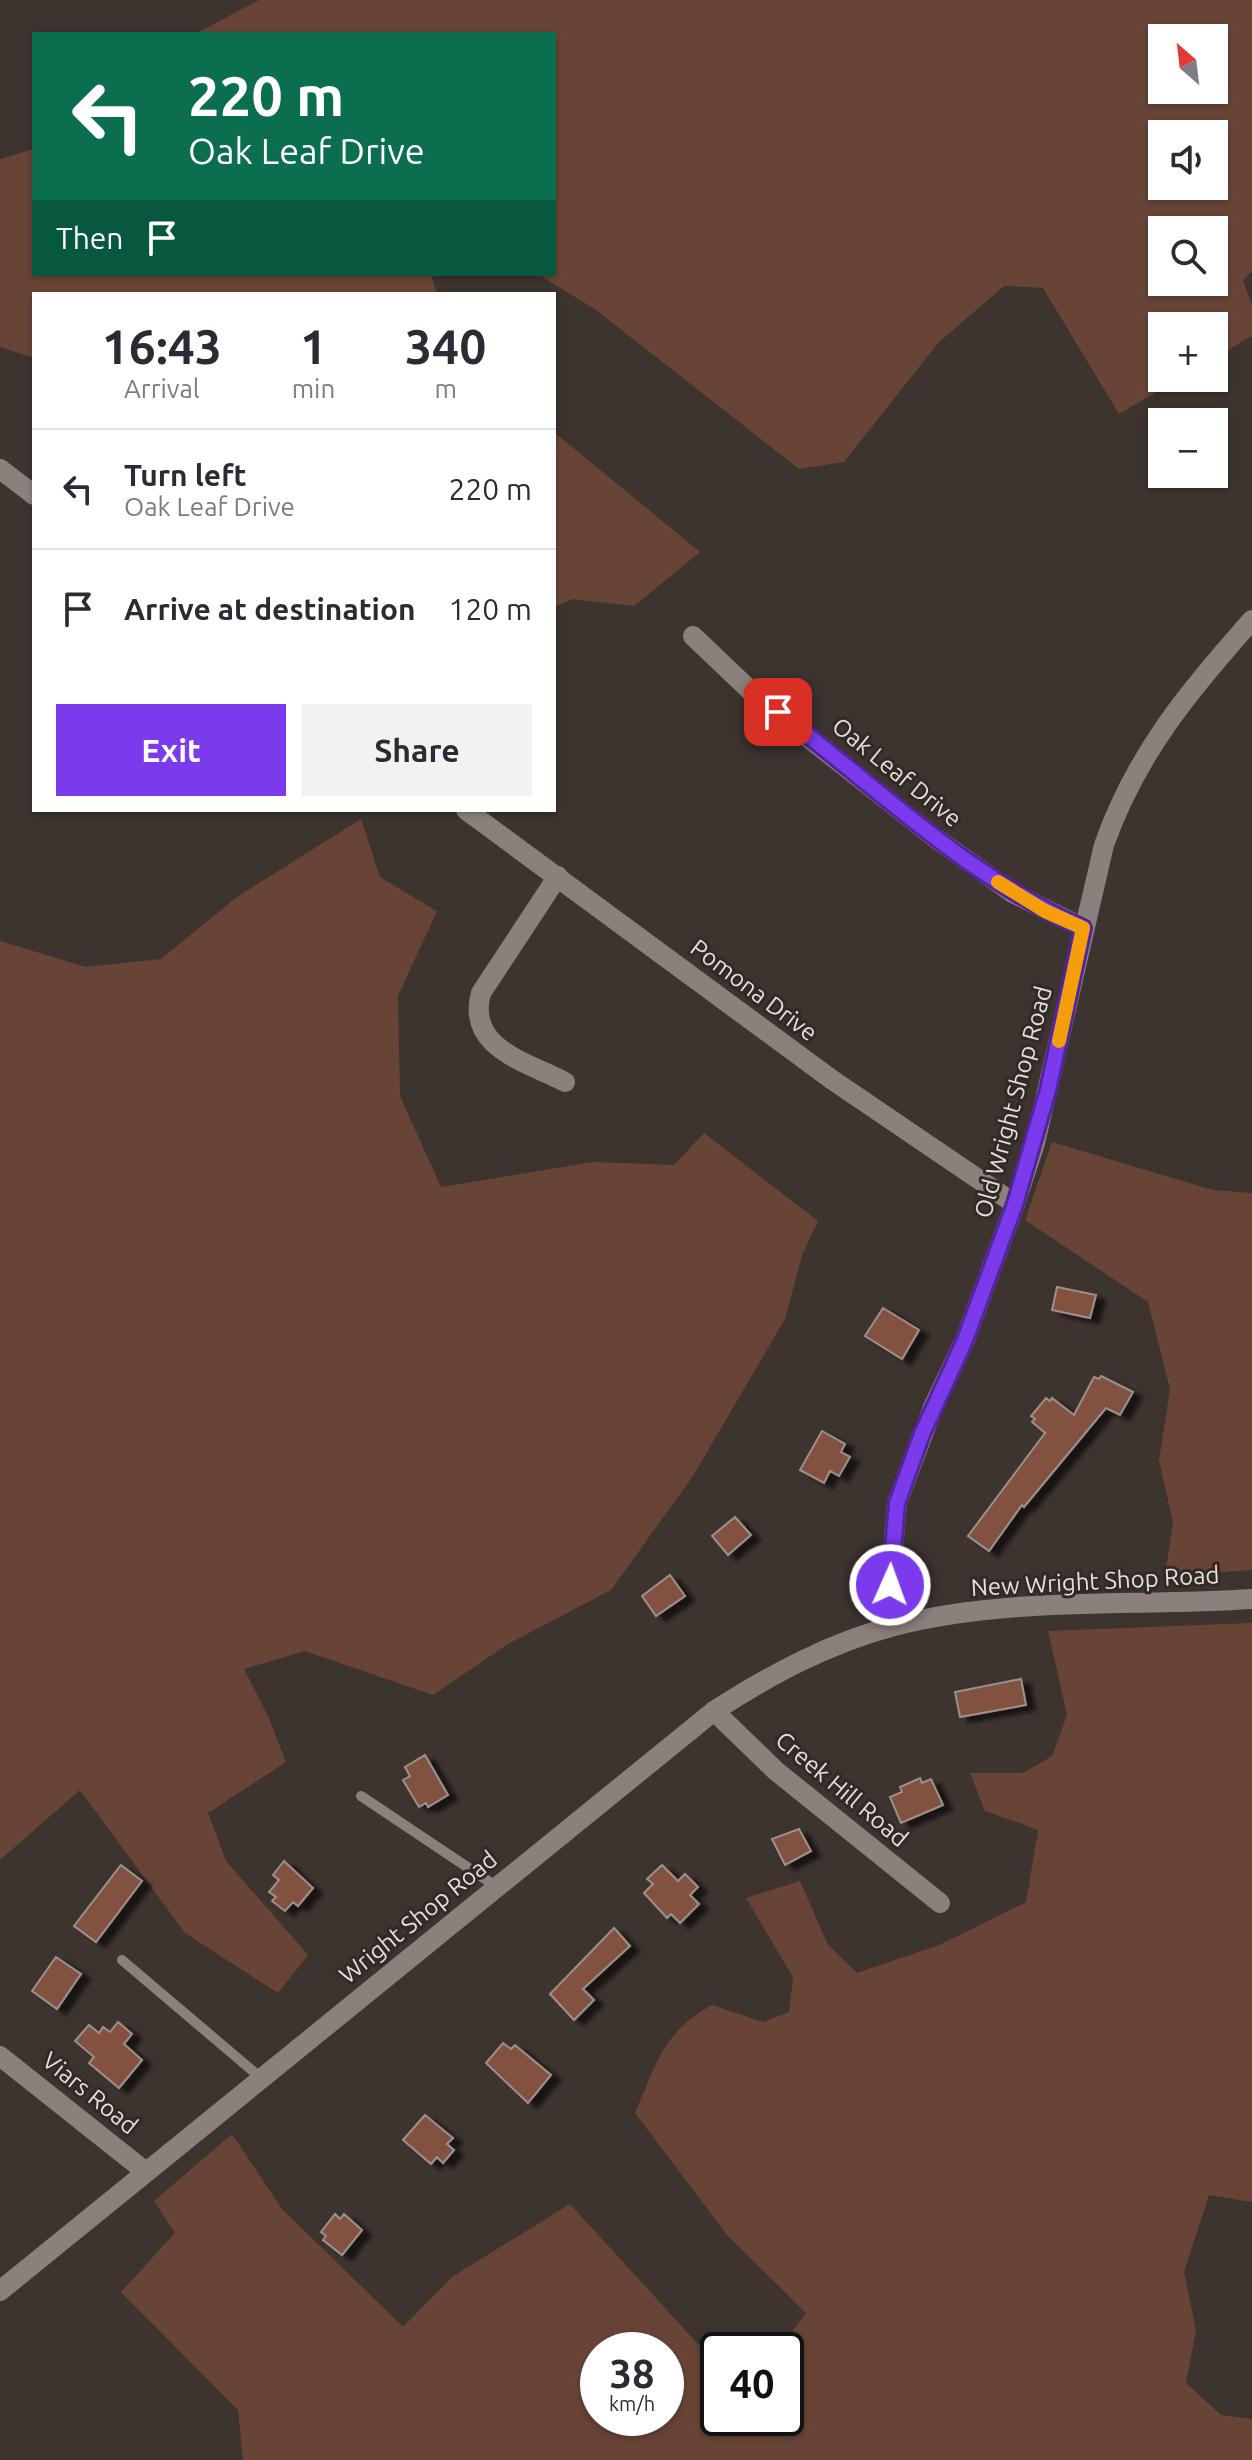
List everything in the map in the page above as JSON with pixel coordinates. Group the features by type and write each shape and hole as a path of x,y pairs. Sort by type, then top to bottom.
{"street":[{"path":"0,469 32,493"},
{"name":"Old Wright Shop Road","path":"894,1626 890,1585 897,1503 922,1434 965,1340 1015,1204 1057,1052 1104,845 1119,803 1140,761 1211,666 1252,620"},
{"name":"Oak Leaf Drive","path":"693,636 757,697 934,837 1013,893 1083,928"},
{"name":"Pomona Drive","path":"469,812 831,1079 1015,1204"},
{"path":"558,876 481,993 476,1012 480,1029 493,1044 565,1082"},
{"name":"New Wright Shop Road","path":"894,1626 979,1612 1252,1599"},
{"name":"Wright Shop Road","path":"0,2291 714,1711 804,1659 894,1626"},
{"name":"Creek Hill Road","path":"714,1711 776,1771 940,1903"},
{"name":"Viars Road","path":"0,2056 146,2172"}],"lane":[{"path":"361,1796 497,1887"},
{"path":"122,1960 261,2078"}],"shaded area":[{"path":"259,0 1252,0 1252,271 1243,280 1252,305 1252,336 1228,350 1228,312 1148,312 1148,392 1156,392 1119,414 1043,288 1004,286 938,343 844,462 799,469 596,310 541,276 556,276 556,32 199,32"},
{"path":"32,150 32,276 432,276 436,292 32,292 32,357 0,347 0,159"},
{"path":"556,434 700,552 634,606 573,599 556,606"},
{"path":"361,819 380,877 437,911 398,996 400,1096 441,1187 593,1162 674,1165 704,1133 818,1221 802,1255 785,1319 693,1476 611,1590 508,1644 433,1695 305,1651 244,1669 268,1716 286,1762 208,1813 226,1861 308,1955 278,1993 185,1933 80,1790 0,1860 0,941 86,967 161,959 237,897"},
{"path":"1052,1142 1213,1190 1252,1193 1252,1570 1165,1576 1173,1522 1159,1461 1170,1389 1148,1302 1025,1220"},
{"path":"1252,1623 1252,2202 1209,2195 1184,2272 1196,2330 1186,2383 1221,2415 1252,2419 1252,2460 243,2460 238,2410 121,2292 175,2233 154,2201 232,2134 282,2209 403,2327 452,2277 570,2204 700,2346 700,2436 804,2436 804,2332 792,2332 806,2313 727,2235 635,2113 663,2051 682,2026 695,2015 712,2005 763,2022 789,2012 793,1977 746,1898 800,1881 828,1945 857,1973 939,1945 1026,1902 1038,1830 985,1811 970,1773 1023,1773 1052,1756 1067,1715 1048,1631"}],"building":[{"path":"1057,1287 1096,1295 1090,1318 1052,1310"},
{"path":"883,1308 919,1330 902,1359 865,1336"},
{"path":"1101,1376 1133,1392 1120,1415 1106,1408 1024,1507 1022,1505 989,1551 968,1536 1045,1433 1032,1422 1035,1419 1031,1416 1046,1398 1050,1401 1052,1398 1074,1415 1094,1377 1099,1379"},
{"path":"822,1431 845,1444 841,1452 850,1457 839,1476 830,1471 824,1483 800,1470"},
{"path":"735,1517 751,1535 728,1555 712,1536"},
{"path":"670,1575 685,1596 656,1616 642,1596"},
{"path":"1021,1679 1026,1705 960,1717 955,1692"},
{"path":"425,1755 448,1795 428,1807 426,1803 419,1807 403,1780 410,1776 405,1767"},
{"path":"920,1778 922,1783 931,1779 943,1805 901,1823 890,1797 902,1792 900,1787"},
{"path":"799,1829 811,1851 785,1865 772,1839"},
{"path":"284,1861 313,1888 298,1906 293,1902 285,1911 272,1901 276,1897 269,1892 279,1880 273,1875"},
{"path":"121,1865 142,1881 96,1942 74,1926"},
{"path":"662,1865 678,1881 685,1874 698,1887 690,1895 699,1904 680,1923 671,1914 667,1918 644,1893 653,1884 647,1879"},
{"path":"614,1928 630,1946 583,1989 594,2000 574,2020 550,1994"},
{"path":"56,1957 81,1974 57,2009 32,1991"},
{"path":"118,2022 132,2034 124,2044 142,2060 119,2088 89,2063 94,2057 75,2041 89,2025 99,2033 103,2027 110,2032"},
{"path":"503,2043 511,2049 515,2045 551,2075 528,2103 486,2063"},
{"path":"425,2115 453,2138 447,2144 454,2150 443,2163 437,2157 431,2164 403,2140"},
{"path":"335,2214 340,2219 344,2214 362,2230 342,2255 323,2240 326,2236 321,2232"}],"slow traffic":[{"path":"998,882 1045,911 1083,928 1059,1041"}],"route":[{"path":"778,712 934,837 1013,893 1083,928 1035,1143 965,1340 934,1405 897,1503 891,1544 890,1585"}]}
